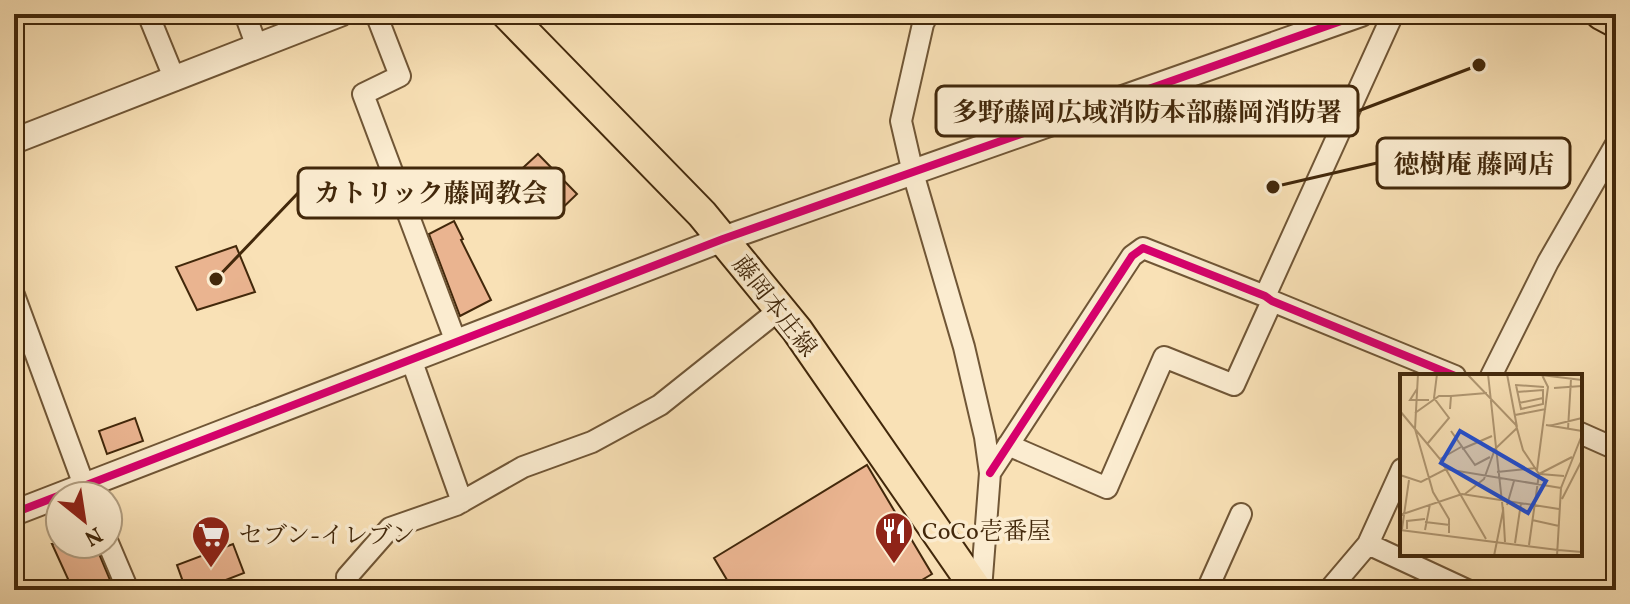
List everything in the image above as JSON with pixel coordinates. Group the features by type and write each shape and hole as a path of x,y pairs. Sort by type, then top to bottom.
{"main road":[{"name":"藤岡本庄線","path":"507,14 723,239 797,330 979,590"},
{"path":"1601,14 1616,22"}],"street":[{"path":"148,14 175,80"},
{"path":"245,14 257,47"},
{"path":"14,141 340,14"},
{"path":"376,14 400,76 363,94 456,342"},
{"path":"928,14 923,24 901,121 913,173 964,347 985,437 990,473 979,590"},
{"path":"113,480 411,359 723,239 1361,14"},
{"path":"1008,445 1107,488 1164,357 1234,385 1268,298 1393,14"},
{"path":"1492,374 1548,262 1616,144"},
{"path":"990,473 1132,256 1143,248 1447,374"},
{"path":"14,295 82,480"},
{"path":"351,590 347,577 390,528 462,502 523,467 592,442 660,405 779,310"},
{"path":"411,359 462,502"},
{"path":"1582,434 1616,449"},
{"path":"1329,590 1368,544 1400,473"},
{"path":"14,513 44,504"},
{"path":"1207,590 1241,514"},
{"path":"1368,544 1467,590"},
{"path":"115,560 128,590"}],"building":[{"path":"538,154 577,194 553,217 514,176"},
{"path":"454,221 491,300 460,316 429,234"},
{"path":"236,246 255,292 197,310 176,267"},
{"path":"135,418 143,441 107,454 99,431"},
{"path":"867,465 932,574 905,590 733,590 714,558"},
{"name":"セブン-イレブン","path":"233,544 244,573 200,590 186,590 177,565"},
{"path":"59,560 102,560 113,587 106,590 73,590"}],"cycle path":[{"path":"14,513 723,239 1361,14"},
{"path":"990,473 1132,256 1143,248 1450,374"}],"place":[{"name":"多野藤岡広域消防本部藤岡消防署","path":"1479,65"},
{"name":"徳樹庵 藤岡店","path":"1273,187"},
{"name":"カトリック藤岡教会","path":"216,279"},
{"name":"CoCo壱番屋","path":"894,565"},
{"name":"セブン-イレブン","path":"211,569"}]}
